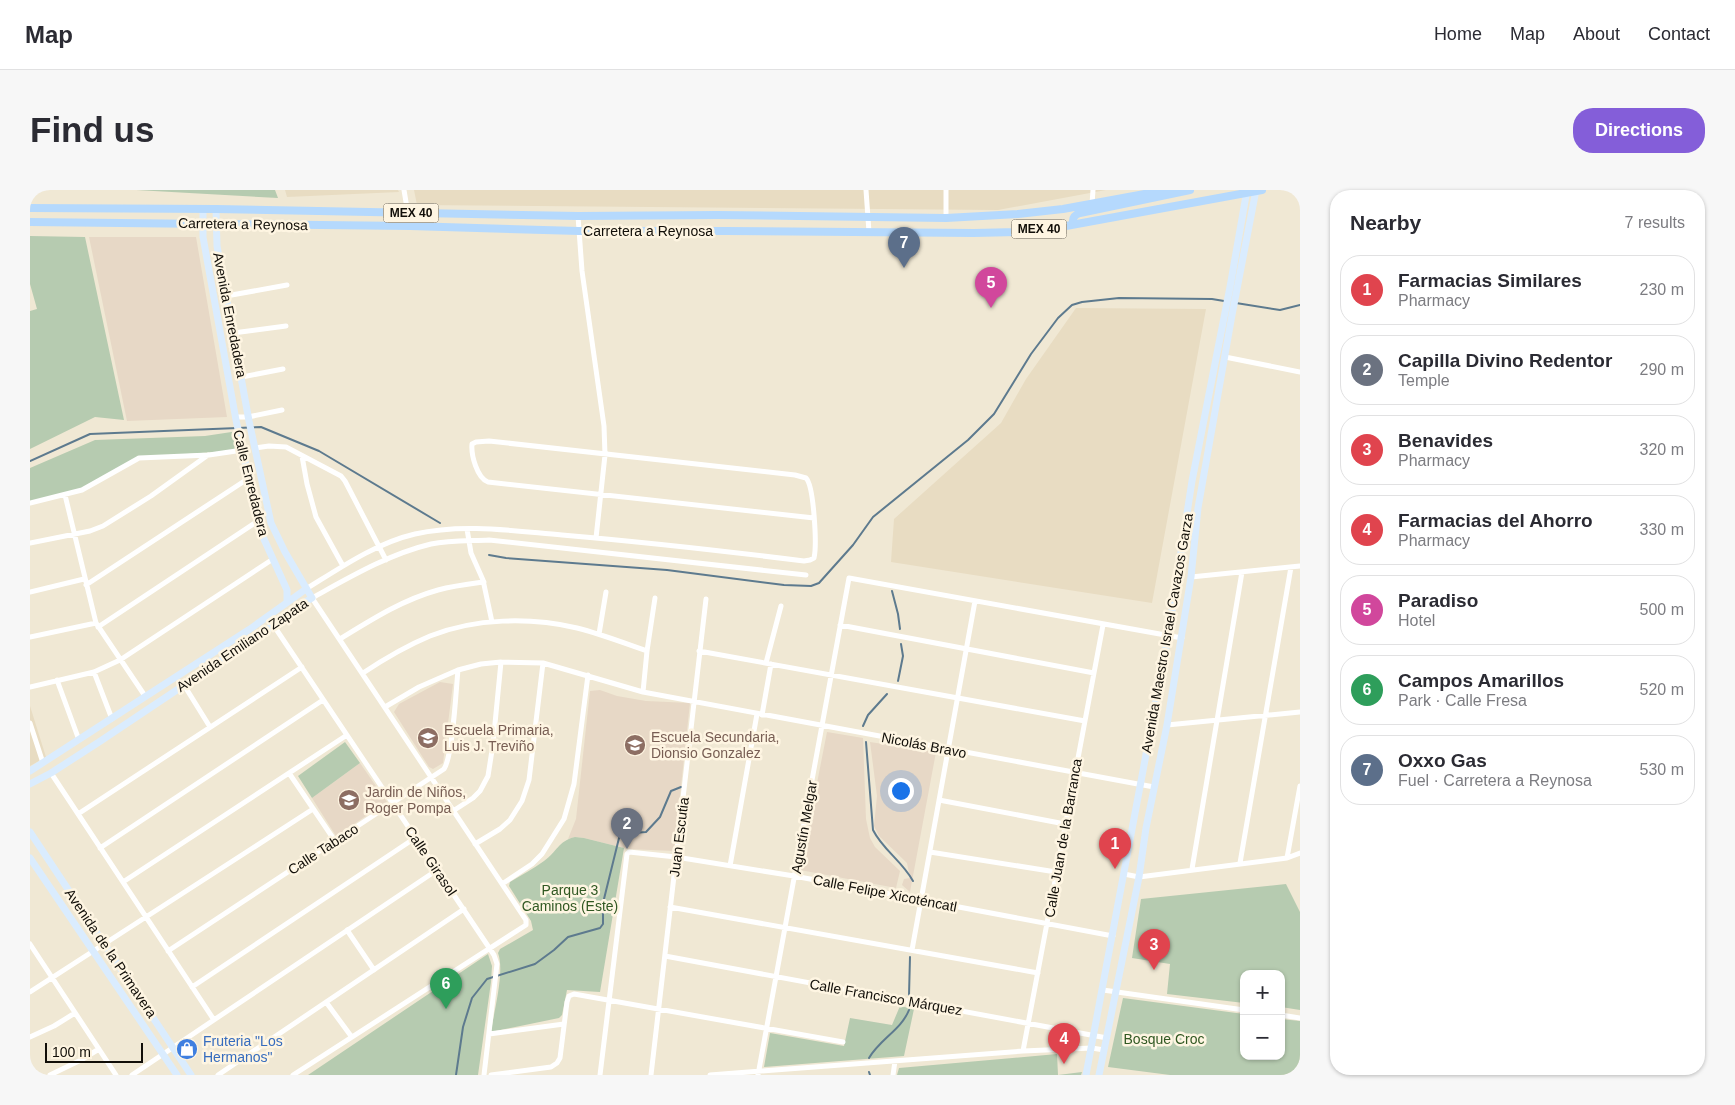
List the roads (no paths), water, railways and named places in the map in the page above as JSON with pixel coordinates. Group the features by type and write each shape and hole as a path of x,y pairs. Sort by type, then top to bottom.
{"main road":[{"name":"Carretera a Reynosa","path":"30,208 216,209 578,216 717,215 946,218 1018,214 1092,204 1166,190"},
{"path":"1073,224 1074,216 1080,212 1190,190"},
{"name":"Carretera a Reynosa","path":"30,222 410,226 579,231 1010,232 1073,224 1258,190"}],"street":[{"path":"404,190 410,226"},
{"path":"866,190 869,232"},
{"path":"946,190 946,218"},
{"path":"1092,204 1093,190"},
{"name":"Avenida Maestro Israel Cavazos Garza","path":"1086,1075 1168,637 1192,481 1234,288 1258,190"},
{"name":"Avenida Maestro Israel Cavazos Garza","path":"1234,288 1247,192"},
{"name":"Avenida Enredadera","path":"203,209 203,237 235,418"},
{"name":"Avenida Enredadera","path":"216,209 217,246 249,419"},
{"path":"578,216 582,271 604,426 605,455 596,538"},
{"path":"226,296 288,285"},
{"name":"Avenida Maestro Israel Cavazos Garza","path":"1099,1075 1139,877 1182,638 1198,508 1225,357 1229,313"},
{"path":"233,333 286,326"},
{"path":"1225,357 1300,372"},
{"path":"242,376 283,369"},
{"path":"235,418 249,419 282,410"},
{"name":"Calle Enredadera","path":"235,418 250,478 258,521 287,590 287,602"},
{"name":"Calle Enredadera","path":"249,419 271,523 284,552 312,598"},
{"path":"30,503 82,490 139,458 208,455 253,440"},
{"path":"474,442 489,442 605,455 795,475 806,478 811,486 814,518 488,482 483,480 480,475 472,451 474,442"},
{"path":"255,448 281,446 341,476 386,560"},
{"path":"30,543 90,531 116,518 208,455"},
{"path":"302,456 316,517 343,566"},
{"path":"30,592 85,582 250,478"},
{"path":"65,495 97,625 145,696"},
{"name":"Avenida Emiliano Zapata","path":"30,771 343,566 380,547 413,534 441,530 487,528 596,538 804,562 814,558 814,518"},
{"path":"30,637 97,625 258,521"},
{"path":"466,529 471,553 484,582 492,622"},
{"path":"534,545 535,532"},
{"name":"Avenida Emiliano Zapata","path":"30,784 51,773 184,685 274,625 300,605 386,560 431,544 489,540 806,575"},
{"path":"30,687 94,672 120,660 273,559"},
{"path":"781,572 783,559"},
{"path":"1191,576 1300,566"},
{"path":"1240,863 1291,567"},
{"path":"1192,869 1242,572"},
{"name":"Agustín Melgar","path":"758,1074 849,578 975,601"},
{"path":"340,639 384,612 421,596 438,590 484,582"},
{"path":"599,634 606,592"},
{"path":"292,1075 526,925 526,920 312,598"},
{"path":"643,692 655,598"},
{"name":"Juan Escutia","path":"651,1075 706,599"},
{"path":"912,950 975,601 1182,638"},
{"path":"730,866 781,606"},
{"name":"Calle Girasol","path":"268,616 494,955 497,964 484,1075"},
{"path":"363,673 403,648 431,636 492,622 545,623 576,628 647,651"},
{"path":"840,625 1094,673"},
{"name":"Calle Juan de la Barranca","path":"1023,1051 1103,625"},
{"path":"699,651 1085,721"},
{"path":"453,811 480,791 488,776 501,662"},
{"name":"Nicolás Bravo","path":"385,707 419,687 458,670 481,664 501,662 544,663 643,692 1154,787"},
{"path":"476,844 500,829 510,820 522,801 529,780 544,663"},
{"path":"78,814 302,667"},
{"name":"Calle Tabaco","path":"168,951 444,769 448,762 458,670"},
{"path":"94,672 112,719"},
{"path":"502,884 532,864 542,854 564,819 574,784 588,676"},
{"path":"57,680 79,740"},
{"path":"184,685 210,728"},
{"path":"100,848 324,700"},
{"path":"1167,725 1300,712"},
{"path":"30,723 44,763"},
{"path":"123,882 347,735"},
{"path":"51,773 214,1020"},
{"path":"289,773 335,841"},
{"path":"1287,858 1300,786"},
{"path":"939,800 1065,824"},
{"path":"30,992 313,809"},
{"name":"Avenida de la Primavera","path":"30,832 191,1075"},
{"path":"192,987 415,838"},
{"name":"Calle Felipe Xicoténcatl","path":"610,999 627,854 630,852 676,857 794,876 1113,936"},
{"path":"930,852 1056,872"},
{"path":"1124,874 1139,877 1287,858 1300,853"},
{"name":"Avenida de la Primavera","path":"30,858 177,1075"},
{"path":"132,1075 437,870"},
{"path":"670,907 1038,973"},
{"path":"218,1075 464,909"},
{"path":"347,930 374,970"},
{"path":"30,945 116,1075"},
{"name":"Calle Francisco Márquez","path":"665,956 1106,1038"},
{"path":"1103,990 1240,1009"},
{"path":"491,1075 551,1067 557,1063 560,1058 567,1002 571,994 610,999 843,1042"},
{"path":"600,1075 610,999"},
{"path":"326,1002 351,1036"},
{"path":"30,1037 76,1013"},
{"path":"1285,1016 1300,1018"},
{"path":"489,1034 564,1024"},
{"path":"710,1075 758,1074 1023,1051 1092,1048 1104,1050"},
{"path":"50,1075 99,1049"},
{"path":"893,1075 895,1061"}],"waterway":[{"path":"489,555 506,558 667,570 784,585 811,586 819,583 853,545 873,517 968,440 994,414 1031,354 1058,318 1072,305 1119,298 1212,299 1224,301"},
{"path":"1236,303 1280,310 1300,305"},
{"path":"30,461 90,434 261,427 319,451 440,523"},
{"path":"892,591 900,629"},
{"path":"898,681 903,656 901,644"},
{"path":"863,726 868,715 887,694"},
{"path":"866,742 873,830 882,844 904,867 913,881"},
{"path":"456,1075 463,1027 472,998 487,979 535,964 568,937 600,928 603,924 603,903 620,834 646,832 660,817 671,791 681,787"},
{"path":"909,995 910,957"},
{"path":"869,1058 879,1045 896,1029 909,1010"}],"place":[{"name":"Oxxo Gas","path":"904,268"},
{"name":"Paradiso","path":"991,308"},
{"name":"Escuela Primaria, Luis J. Treviño","path":"428,738"},
{"name":"Escuela Secundaria, Dionsio Gonzalez","path":"635,745"},
{"name":"Jardin de Niños, Roger Pompa","path":"349,800"},
{"name":"Capilla Divino Redentor","path":"627,849"},
{"name":"Farmacias Similares","path":"1115,869"},
{"name":"Benavides","path":"1154,970"},
{"name":"Campos Amarillos","path":"446,1009"},
{"name":"Fruteria \"Los Hermanos\"","path":"187,1049"},
{"name":"Farmacias del Ahorro","path":"1064,1064"}],"park label":[{"name":"Parque 3 Caminos (Este)","path":"570,898"},
{"name":"Bosque Croc","path":"1164,1039"}]}
